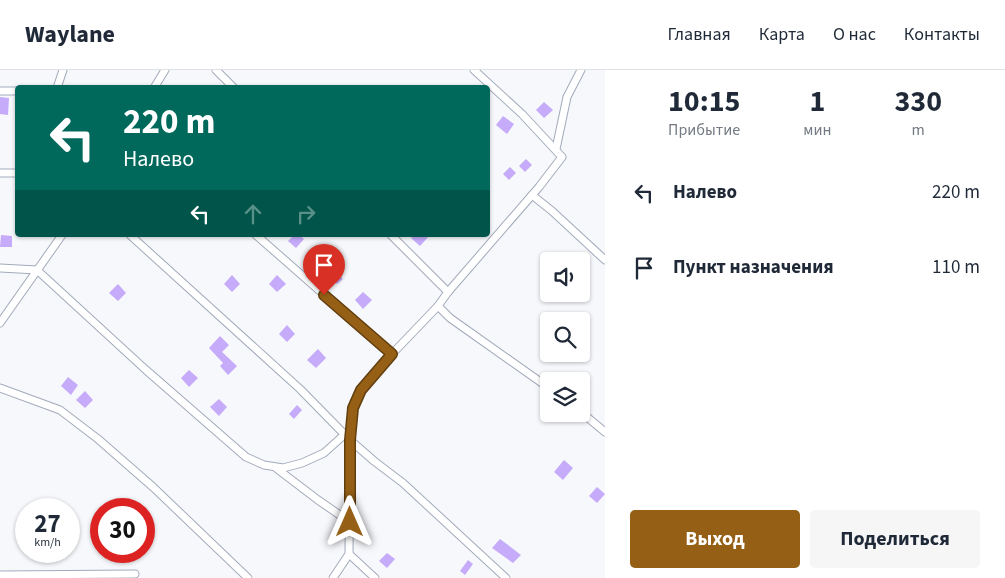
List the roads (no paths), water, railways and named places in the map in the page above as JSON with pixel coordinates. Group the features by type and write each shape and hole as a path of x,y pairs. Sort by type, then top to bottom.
{"street":[{"path":"58,85 63,70"},
{"path":"156,85 165,70"},
{"path":"216,70 231,85"},
{"path":"333,578 349,554 350,522 347,438 353,408 361,390 438,306 562,157 522,114 474,70"},
{"path":"556,149 567,97 581,70"},
{"path":"0,91 15,91"},
{"path":"0,173 15,173"},
{"path":"532,195 605,260"},
{"path":"0,323 61,237"},
{"path":"132,237 300,389 347,438 403,482 506,578"},
{"path":"258,237 392,354"},
{"path":"393,237 448,292"},
{"path":"0,268 37,270 146,370 246,457 264,465 283,468 302,463 347,438"},
{"path":"438,306 450,318 540,382"},
{"path":"0,388 60,410 98,439 153,487 248,578"},
{"path":"590,420 605,432"},
{"path":"276,468 350,522"},
{"path":"349,554 375,578"},
{"path":"0,575 135,574"}]}
